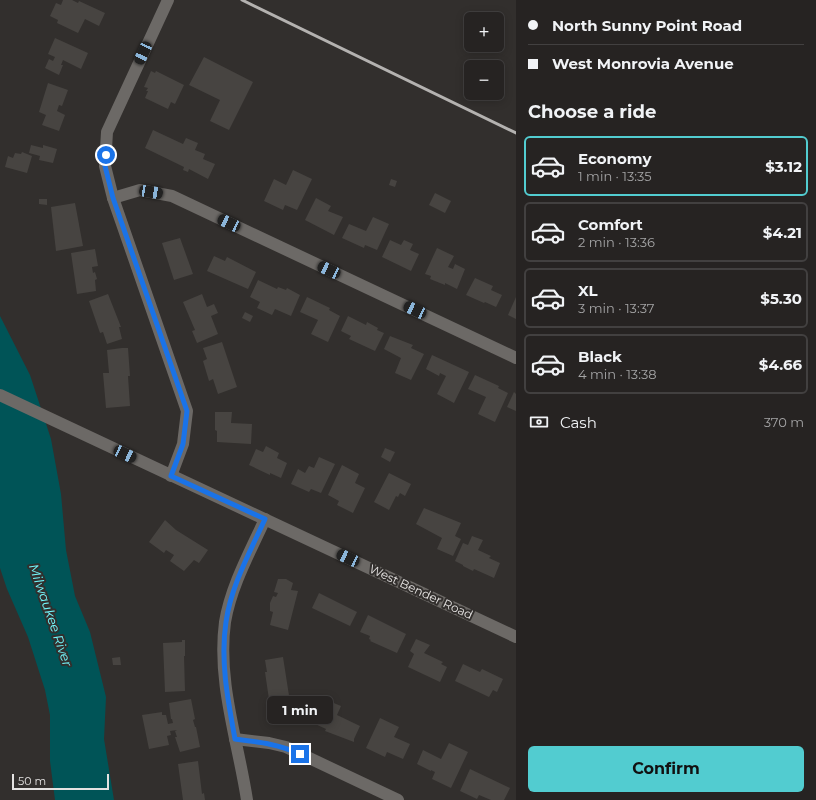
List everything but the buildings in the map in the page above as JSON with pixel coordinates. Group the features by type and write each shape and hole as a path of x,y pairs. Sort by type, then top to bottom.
{"street":[{"path":"168,0 107,132 105,166 113,198 187,411 183,444 171,476"},
{"path":"113,198 140,190 172,196 516,358"},
{"name":"West Bender Road","path":"0,395 516,637"},
{"path":"247,800 229,707 223,666 223,644 226,621 239,578 265,519"},
{"path":"235,739 269,743 286,747 398,800"}],"water":[{"name":"Milwaukee River","path":"0,316 30,375 51,439 61,494 66,550 75,596 90,632 106,697 104,739 114,800 55,800 50,761 50,715 45,690 28,637 7,589 0,568"}],"railway":[{"path":"242,0 516,133"}],"route":[{"path":"106,155 105,166 113,198 187,411 183,444 171,476 265,519 239,578 230,603 226,621 223,644 223,666 235,739 269,743 286,747 300,754"}]}
